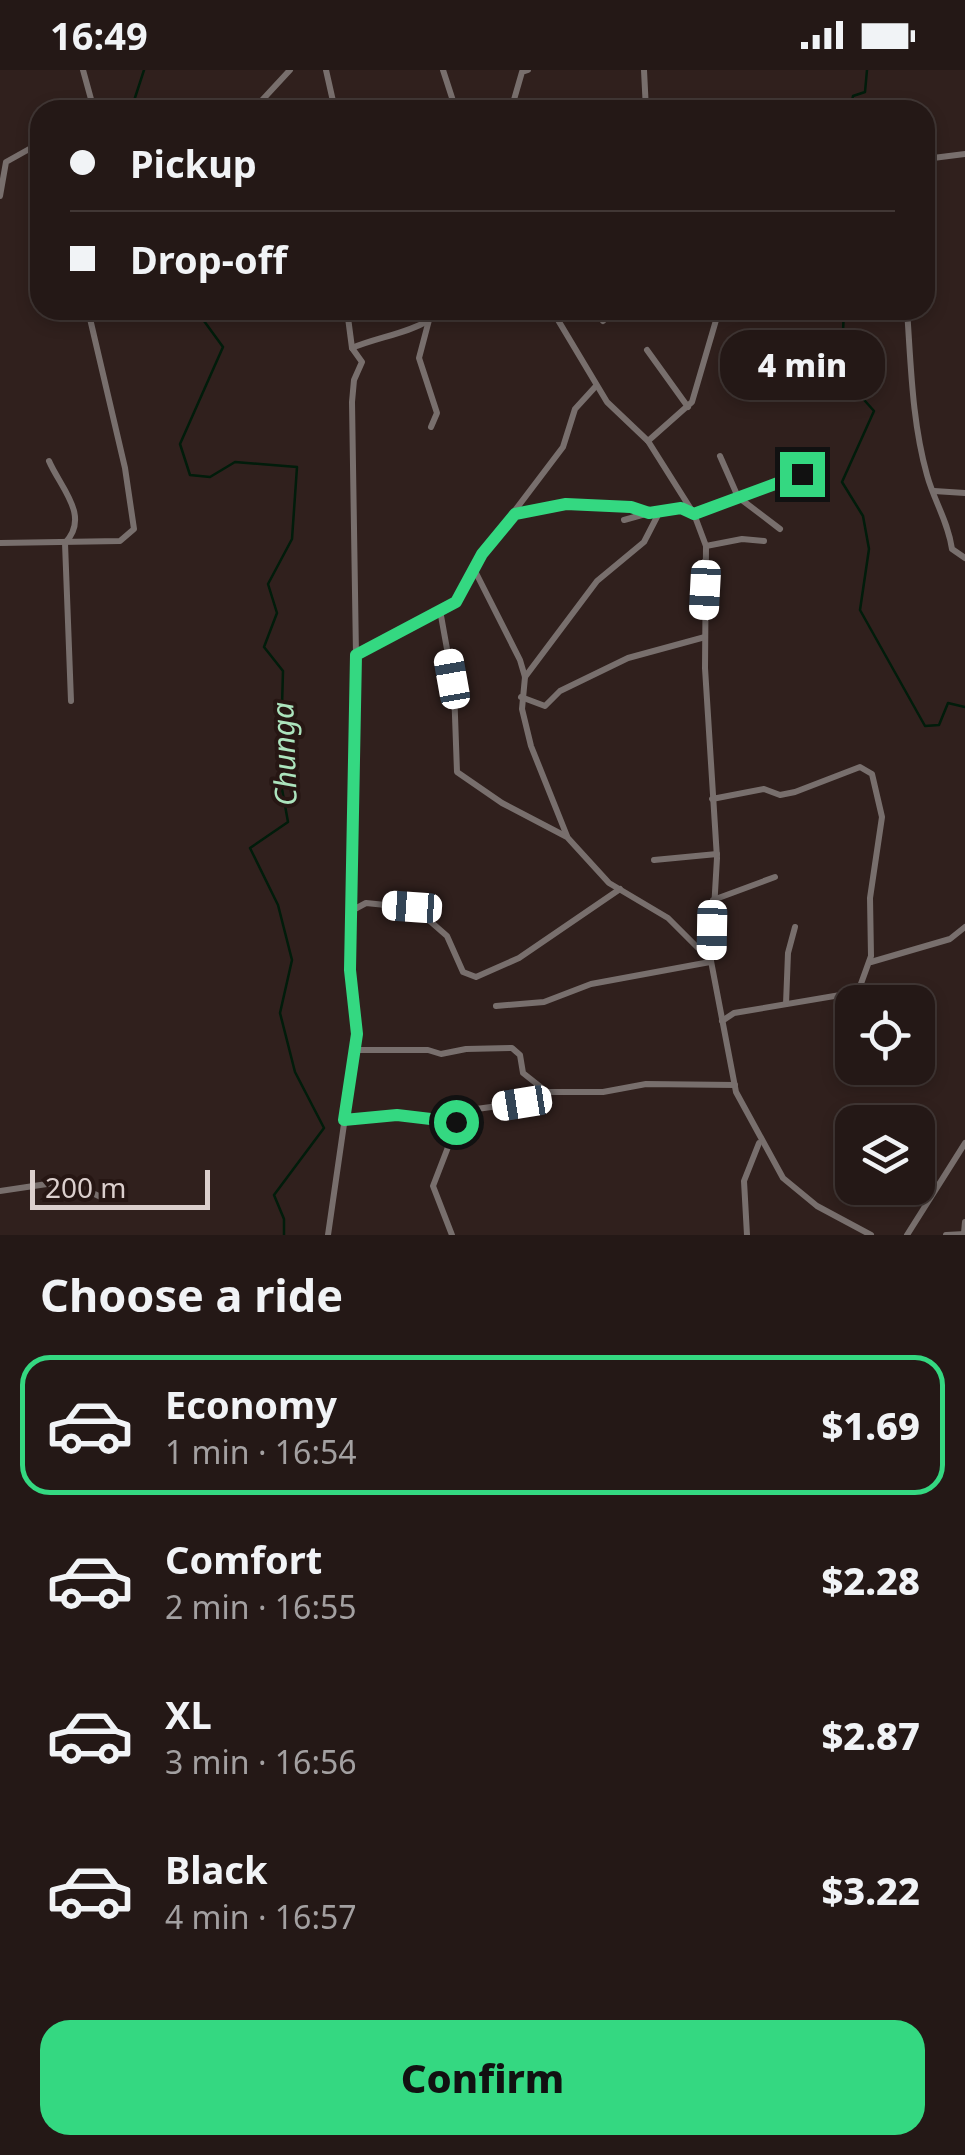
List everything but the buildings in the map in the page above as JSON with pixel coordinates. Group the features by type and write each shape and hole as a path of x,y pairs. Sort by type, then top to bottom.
{"street":[{"path":"83,70 91,100"},
{"path":"262,100 290,70"},
{"path":"326,70 333,100"},
{"path":"443,70 453,100"},
{"path":"644,70 646,100"},
{"path":"514,100 524,71"},
{"path":"0,196 6,162 30,149"},
{"path":"935,158 965,154"},
{"path":"0,542 120,541 134,529 125,468 90,320"},
{"path":"328,1235 355,1050 352,402 354,380 362,362 352,348 348,320"},
{"path":"352,348 429,320"},
{"path":"429,320 419,358 437,413 430,427"},
{"path":"558,320 612,408 648,442 694,514 706,546 705,637 717,854 711,961 735,1085 760,1142 783,1178 805,1198 871,1235"},
{"path":"648,442 688,407 706,361 716,320"},
{"path":"908,320 918,441 947,521 952,549 965,558"},
{"path":"647,350 688,407"},
{"path":"356,655 456,602 474,568 515,514 533,482 563,447 579,403 596,386"},
{"path":"720,456 738,497 780,530"},
{"path":"48,461 75,511 74,532 65,542 71,701"},
{"path":"694,514 802,474"},
{"path":"934,491 965,493"},
{"path":"515,514 566,504 631,507 649,513"},
{"path":"624,520 661,510 687,509 694,514"},
{"path":"567,837 530,746 521,697 526,678 597,581 644,542 661,510"},
{"path":"706,546 742,539 764,541"},
{"path":"474,568 526,678"},
{"path":"440,610 454,688 457,772 502,803 567,837 620,890 668,918 711,961"},
{"path":"521,697 545,706 560,691 628,658 705,637"},
{"path":"712,799 764,789 780,795 795,792 860,767 872,774 882,808 870,898 870,962 854,995 734,1013 722,1022"},
{"path":"654,860 717,854"},
{"path":"713,900 775,878"},
{"path":"352,910 366,903 415,908 447,936 463,972 476,977 519,958 620,890"},
{"path":"785,1005 789,996 788,952 795,927"},
{"path":"870,962 950,938 965,927"},
{"path":"496,1006 544,1002 591,984 711,961"},
{"path":"355,1050 428,1050 447,1054 466,1049 512,1048 520,1055 523,1073 548,1092"},
{"path":"452,1235 433,1186 457,1123 466,1110 527,1102 548,1092 603,1092 646,1084 735,1085"},
{"path":"344,1120 406,1116 457,1123"},
{"path":"747,1235 744,1181 760,1142"},
{"path":"907,1235 965,1144"},
{"path":"0,1191 67,1180 103,1198"},
{"path":"946,1235 964,1234 965,1222"}],"waterway":[{"name":"Chunga","path":"134,100 144,70"},
{"path":"852,100 865,92 867,70"},
{"name":"Chunga","path":"203,320 223,347 180,444 190,475 210,477 235,462 297,467 292,539 268,584 277,613 264,647 283,671 280,778 288,822 250,848 278,905 292,960 280,1013 295,1072 324,1128 274,1195 284,1219 284,1235"},
{"path":"844,320 841,374 874,411 842,482 863,516 869,549 860,610 925,726 939,725 948,703 965,707"}],"route":[{"path":"456,1122 397,1115 344,1120 357,1034 350,970 356,655 456,602 482,554 515,514 566,504 631,507 649,513 681,508 694,514 802,474"}]}
